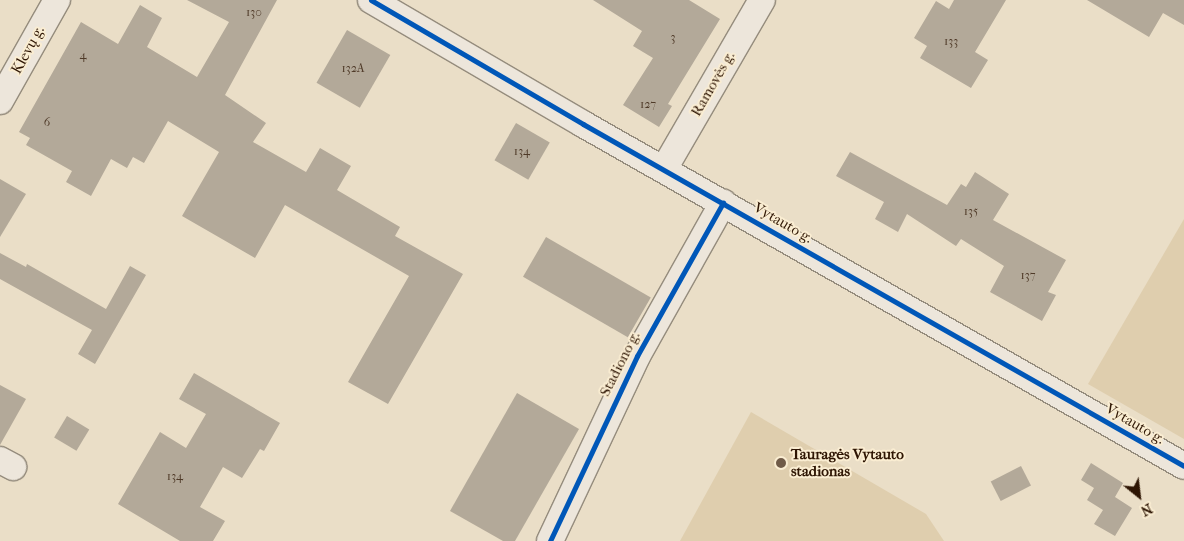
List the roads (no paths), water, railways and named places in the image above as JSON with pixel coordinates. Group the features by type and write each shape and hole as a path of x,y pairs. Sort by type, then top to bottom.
{"street":[{"name":"Klevų g.","path":"0,101 57,0"},
{"name":"Vytauto g.","path":"371,0 1184,466"},
{"name":"Ramovės g.","path":"664,169 762,0"},
{"name":"Stadiono g.","path":"550,541 637,356 723,203"}],"place":[{"name":"Tauragės Vytauto stadionas","path":"781,463"}]}
